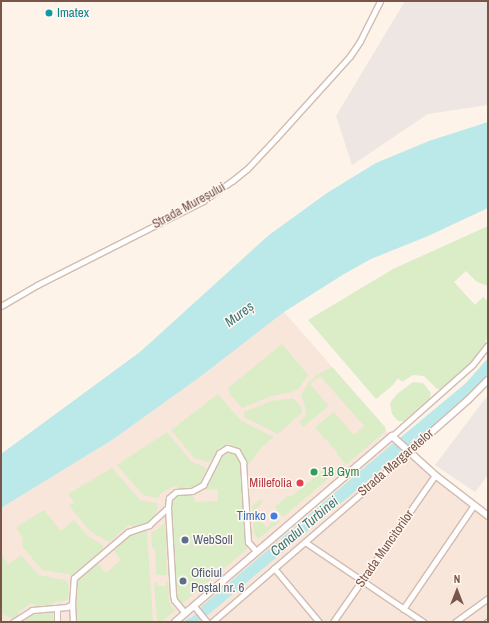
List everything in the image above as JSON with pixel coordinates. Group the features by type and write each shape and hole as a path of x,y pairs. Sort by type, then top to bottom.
{"street":[{"name":"Strada Mureșului","path":"1,306 37,285 203,201 247,169 350,56 360,41 380,1"},
{"path":"175,622 195,608 257,552 393,438 473,364 488,345"},
{"name":"Strada Margaretelor","path":"212,622 306,542 407,450 468,400 488,380"},
{"path":"393,438 435,475 488,516"},
{"path":"185,614 174,600 168,507 169,498 176,492 195,490 203,485 219,453 227,448 233,449 239,454 243,462 248,542 257,552"},
{"name":"Strada Muncitorilor","path":"333,622 363,581 435,475"},
{"path":"403,609 474,505"},
{"path":"73,622 72,583 79,572 113,547 132,530 144,528 152,523 168,507"},
{"path":"306,542 423,622"},
{"path":"274,568 319,622"},
{"path":"455,622 488,598"},
{"path":"14,622 32,610 66,607 72,604"},
{"path":"56,608 57,622"},
{"path":"195,608 206,621"}],"shaded area":[{"path":"405,1 488,1 488,105 428,114 352,165 336,116"},
{"path":"284,312 385,427 386,431 433,473 488,515 488,622 1,622 1,508 112,440 200,377"},
{"path":"488,395 488,475 475,492 435,465"}],"green space":[{"path":"488,226 488,286 477,282 466,271 454,282 475,305 483,297 488,301 488,337 480,352 472,363 442,389 437,389 424,376 413,375 402,382 398,378 393,385 376,399 308,320 393,269"},
{"path":"282,344 308,375 299,388 293,392 271,396 242,408 230,394 228,388"},
{"path":"332,367 385,427 386,431 346,465 336,453 337,451 329,444 330,443 327,439 325,440 315,427 334,412 354,435 364,426 320,376 310,384 329,406 303,427 299,422 306,415 306,410 301,395 308,383 317,375"},
{"path":"413,382 423,383 431,393 430,399 404,421 398,421 392,414 390,403 397,394"},
{"path":"218,394 240,420 274,437 260,449 248,466 245,464 241,453 230,444 220,447 211,461 207,462 194,458 171,430"},
{"path":"293,398 301,406 302,413 278,434 244,417 244,412 271,401"},
{"path":"167,432 192,462 205,467 206,470 200,483 194,488 178,489 177,486 172,487 160,494 159,498 143,495 117,465"},
{"path":"227,450 232,451 237,455 241,462 247,549 183,603 180,603 175,596 171,500 177,494 192,493 195,502 218,501 218,489 205,490 205,487 220,455"},
{"path":"326,465 334,474 283,517 274,507 288,496 292,496 323,470 322,469"},
{"path":"112,468 140,500 157,503 158,507 155,516 144,526 135,527 129,525 109,542 91,532 69,506 74,502 68,494"},
{"path":"261,499 263,502 253,512 267,528 273,521 275,522 279,519 280,521 258,539 254,534 252,506"},
{"path":"44,510 61,531 74,520 88,536 103,545 103,551 72,575 42,570 22,546 23,538 16,527"},
{"path":"165,523 168,547 166,548 167,575 156,575 155,549 152,548 151,530 153,532"},
{"path":"147,531 153,622 76,622 77,579 97,563 106,573 121,560 113,550 133,533"},
{"path":"1,553 8,565 21,555 39,575 66,580 69,586 68,600 55,602 51,605 36,606 31,603 18,613 18,616 14,619 1,614"},
{"path":"166,581 168,581 169,602 175,611 161,622 157,622 154,582 156,582 157,586 166,586"},
{"path":"53,612 54,622 24,622 33,615"}],"water":[{"name":"Mureș","path":"488,122 488,208 428,236 371,259 344,274 284,312 200,377 112,440 1,508 1,454 140,352 269,235 327,193 376,163 429,141"},
{"name":"Canalul Turbinei","path":"488,358 488,375 475,390 410,445 407,445 397,456 208,615 198,622 184,622 191,618 201,609 201,607 466,383"}],"railway":[{"path":"484,622 488,619"}],"place":[{"name":"Imatex","path":"49,13"},
{"name":"18 Gym","path":"314,472"},
{"name":"Millefolia","path":"300,483"},
{"name":"Timko","path":"274,516"},
{"name":"WebSoll","path":"185,540"},
{"name":"Oficiul Poștal nr. 6","path":"183,581"}]}
